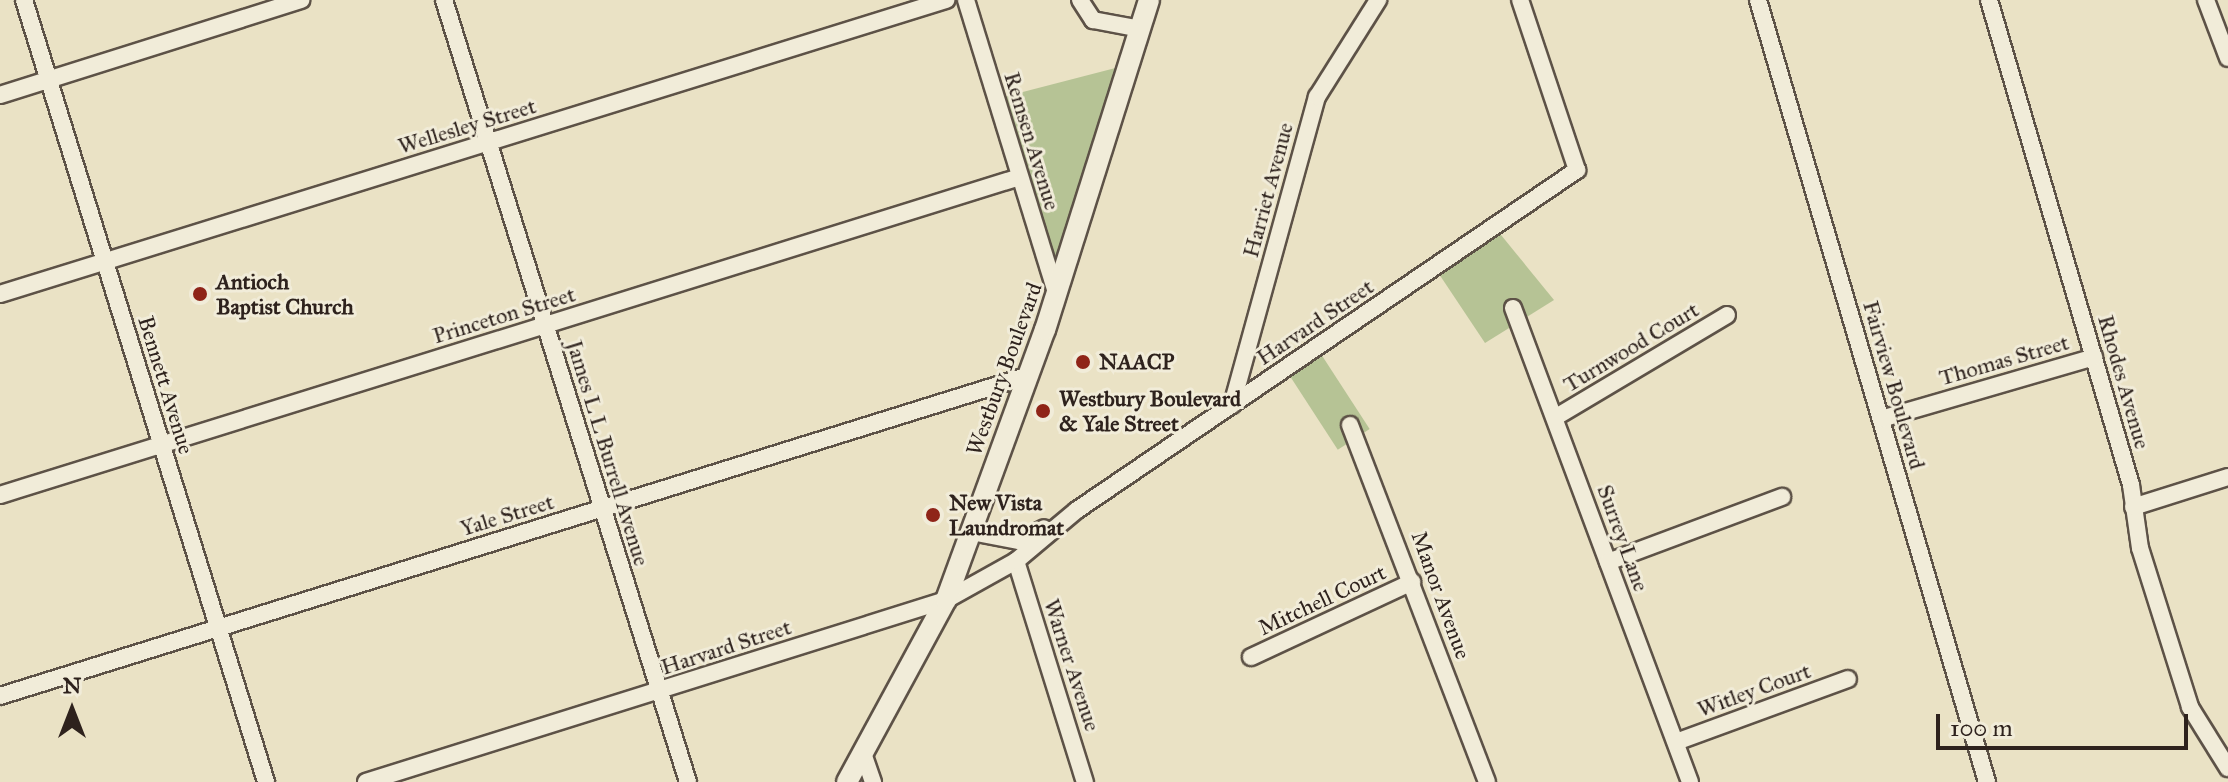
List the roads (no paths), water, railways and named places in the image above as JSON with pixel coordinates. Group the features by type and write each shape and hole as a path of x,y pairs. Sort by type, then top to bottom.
{"street":[{"name":"Bennett Avenue","path":"24,0 266,782"},
{"path":"0,95 301,0"},
{"name":"James L L Burrell Avenue","path":"444,0 688,782"},
{"name":"Wellesley Street","path":"0,294 946,0"},
{"name":"Remsen Avenue","path":"966,0 1057,295"},
{"path":"1080,0 1085,14 1101,22 1136,28"},
{"name":"Westbury Boulevard","path":"847,782 946,600 1057,295 1136,28 1149,0"},
{"name":"Harriet Avenue","path":"1232,405 1317,97 1378,0"},
{"name":"Harvard Street","path":"366,782 946,600 1016,561 1077,510 1577,170 1520,0"},
{"name":"Fairview Boulevard","path":"1758,0 1987,782"},
{"name":"Rhodes Avenue","path":"1989,0 2094,357 2190,707 2228,768"},
{"path":"2206,0 2228,58"},
{"name":"Princeton Street","path":"0,495 1020,177"},
{"name":"Surrey Lane","path":"1513,308 1690,782"},
{"name":"Turnwood Court","path":"1556,417 1727,315"},
{"name":"Thomas Street","path":"1881,419 2094,357"},
{"name":"Yale Street","path":"0,696 1027,376"},
{"name":"Manor Avenue","path":"1350,425 1487,782"},
{"path":"2133,507 2228,477"},
{"path":"1608,562 1782,497"},
{"name":"Harvard Street","path":"971,532 1019,541 1077,510"},
{"name":"Warner Avenue","path":"1016,561 1085,782"},
{"name":"Mitchell Court","path":"1251,657 1412,582"},
{"name":"Witley Court","path":"1676,742 1848,679"},
{"path":"863,753 873,782"}],"place":[{"name":"Antioch Baptist Church","path":"200,294"},
{"name":"NAACP","path":"1083,362"},
{"name":"Westbury Boulevard & Yale Street","path":"1043,411"},
{"name":"New Vista Laundromat","path":"933,515"}]}
